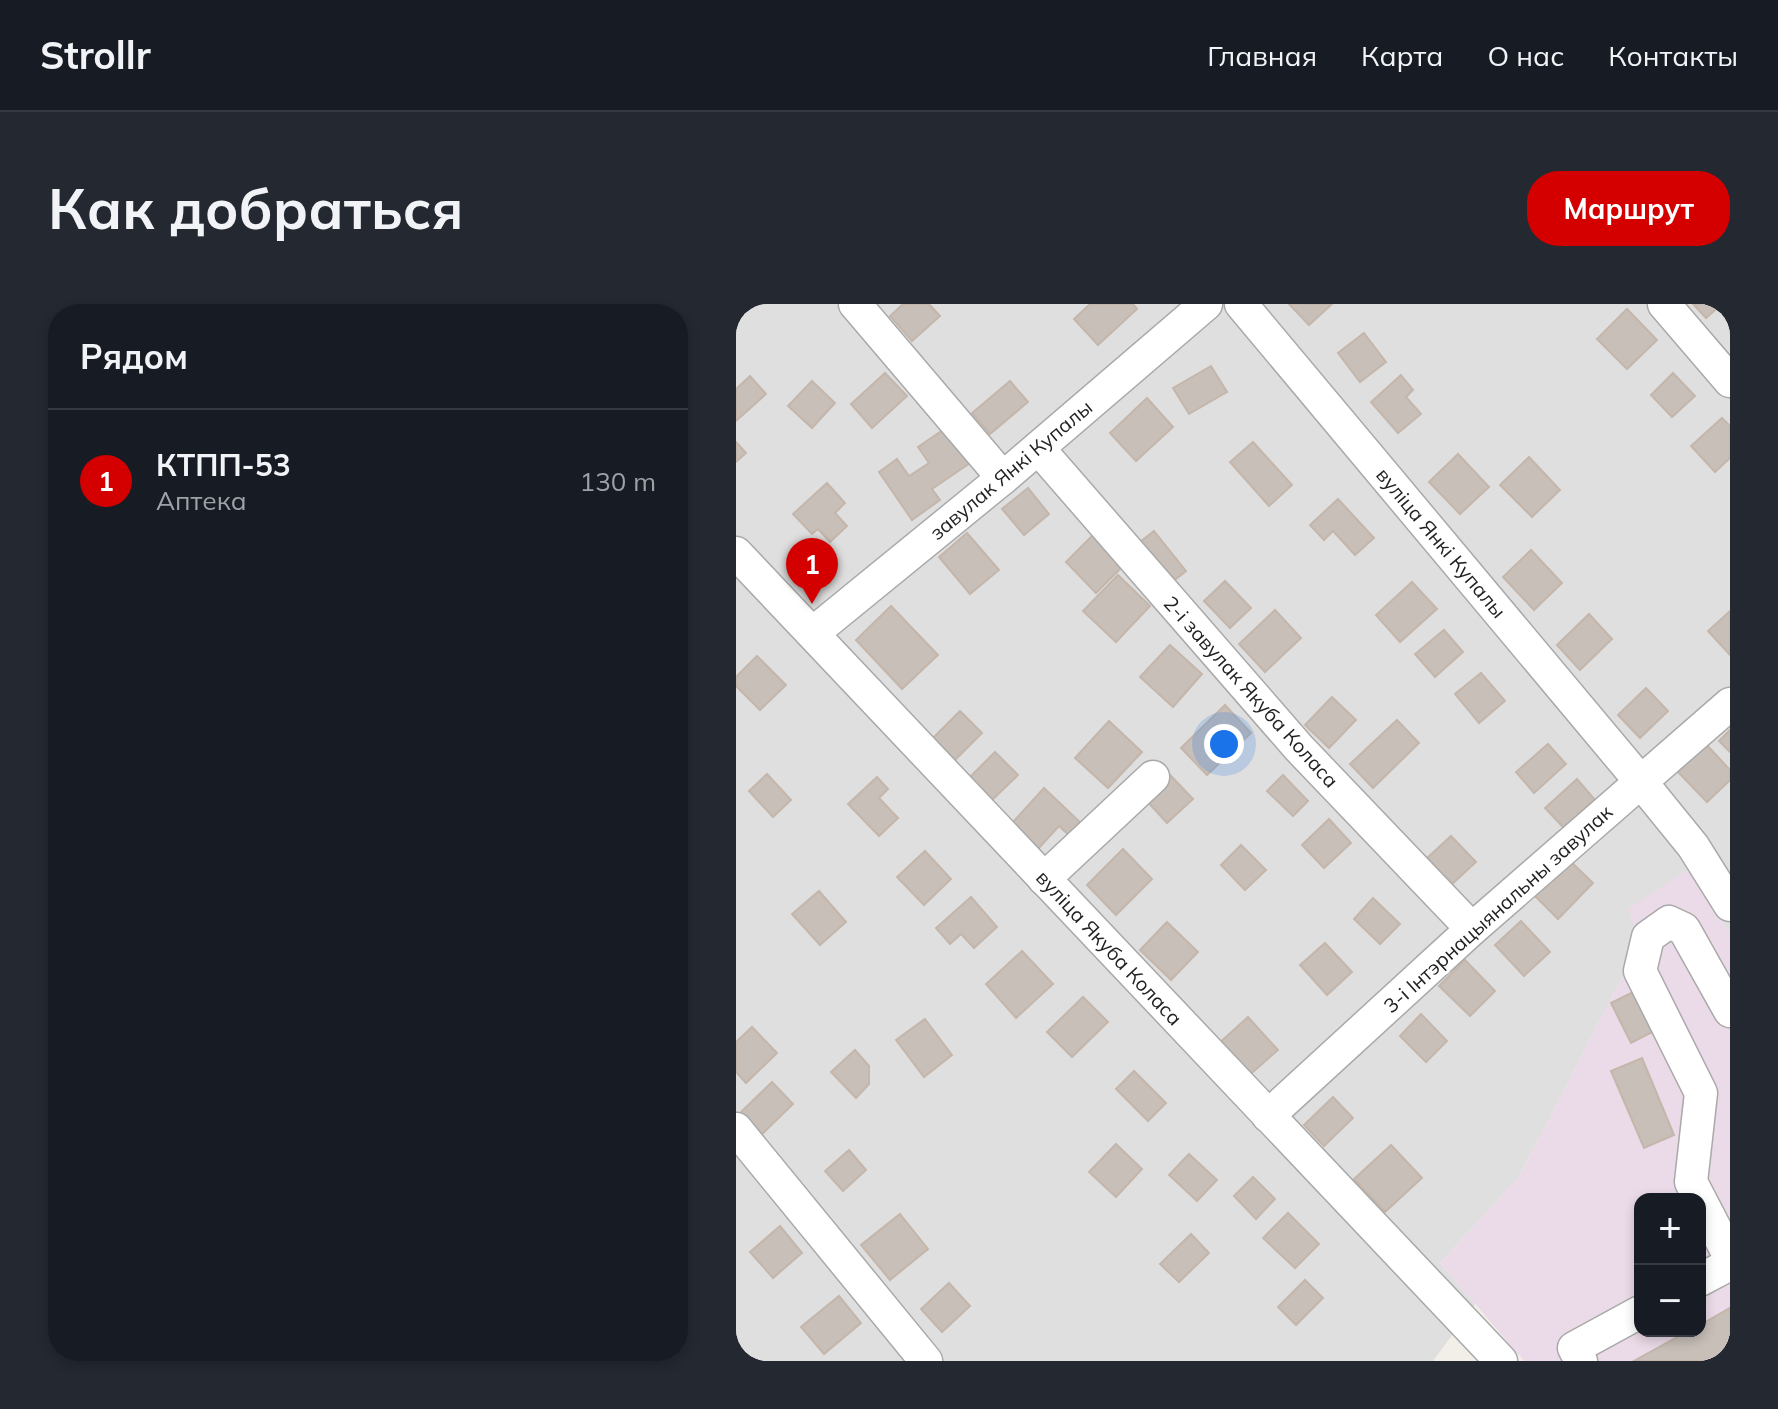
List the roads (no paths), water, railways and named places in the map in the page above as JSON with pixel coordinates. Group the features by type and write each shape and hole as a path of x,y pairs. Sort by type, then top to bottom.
{"street":[{"path":"855,304 1003,478"},
{"name":"завулак Янкі Купалы","path":"813,633 1003,478 1206,304"},
{"name":"вуліца Янкі Купалы","path":"1241,304 1641,782 1693,846 1730,905"},
{"path":"1664,304 1730,381"},
{"name":"2-і завулак Якуба Коласа","path":"1038,448 1299,748 1472,929"},
{"name":"вуліца Якуба Коласа","path":"736,553 1268,1116 1482,1355"},
{"name":"3-і Інтэрнацыянальны завулак","path":"1268,1116 1472,929 1730,704"},
{"path":"1044,879 1153,777"},
{"path":"1730,1011 1684,929 1669,922 1648,937 1640,971 1701,1093 1691,1182 1730,1257"},
{"path":"736,1129 926,1361"},
{"path":"1706,1277 1730,1264"},
{"path":"1581,1361 1574,1348 1634,1315"}],"place":[{"name":"КТПП-53","path":"812,604"}]}
